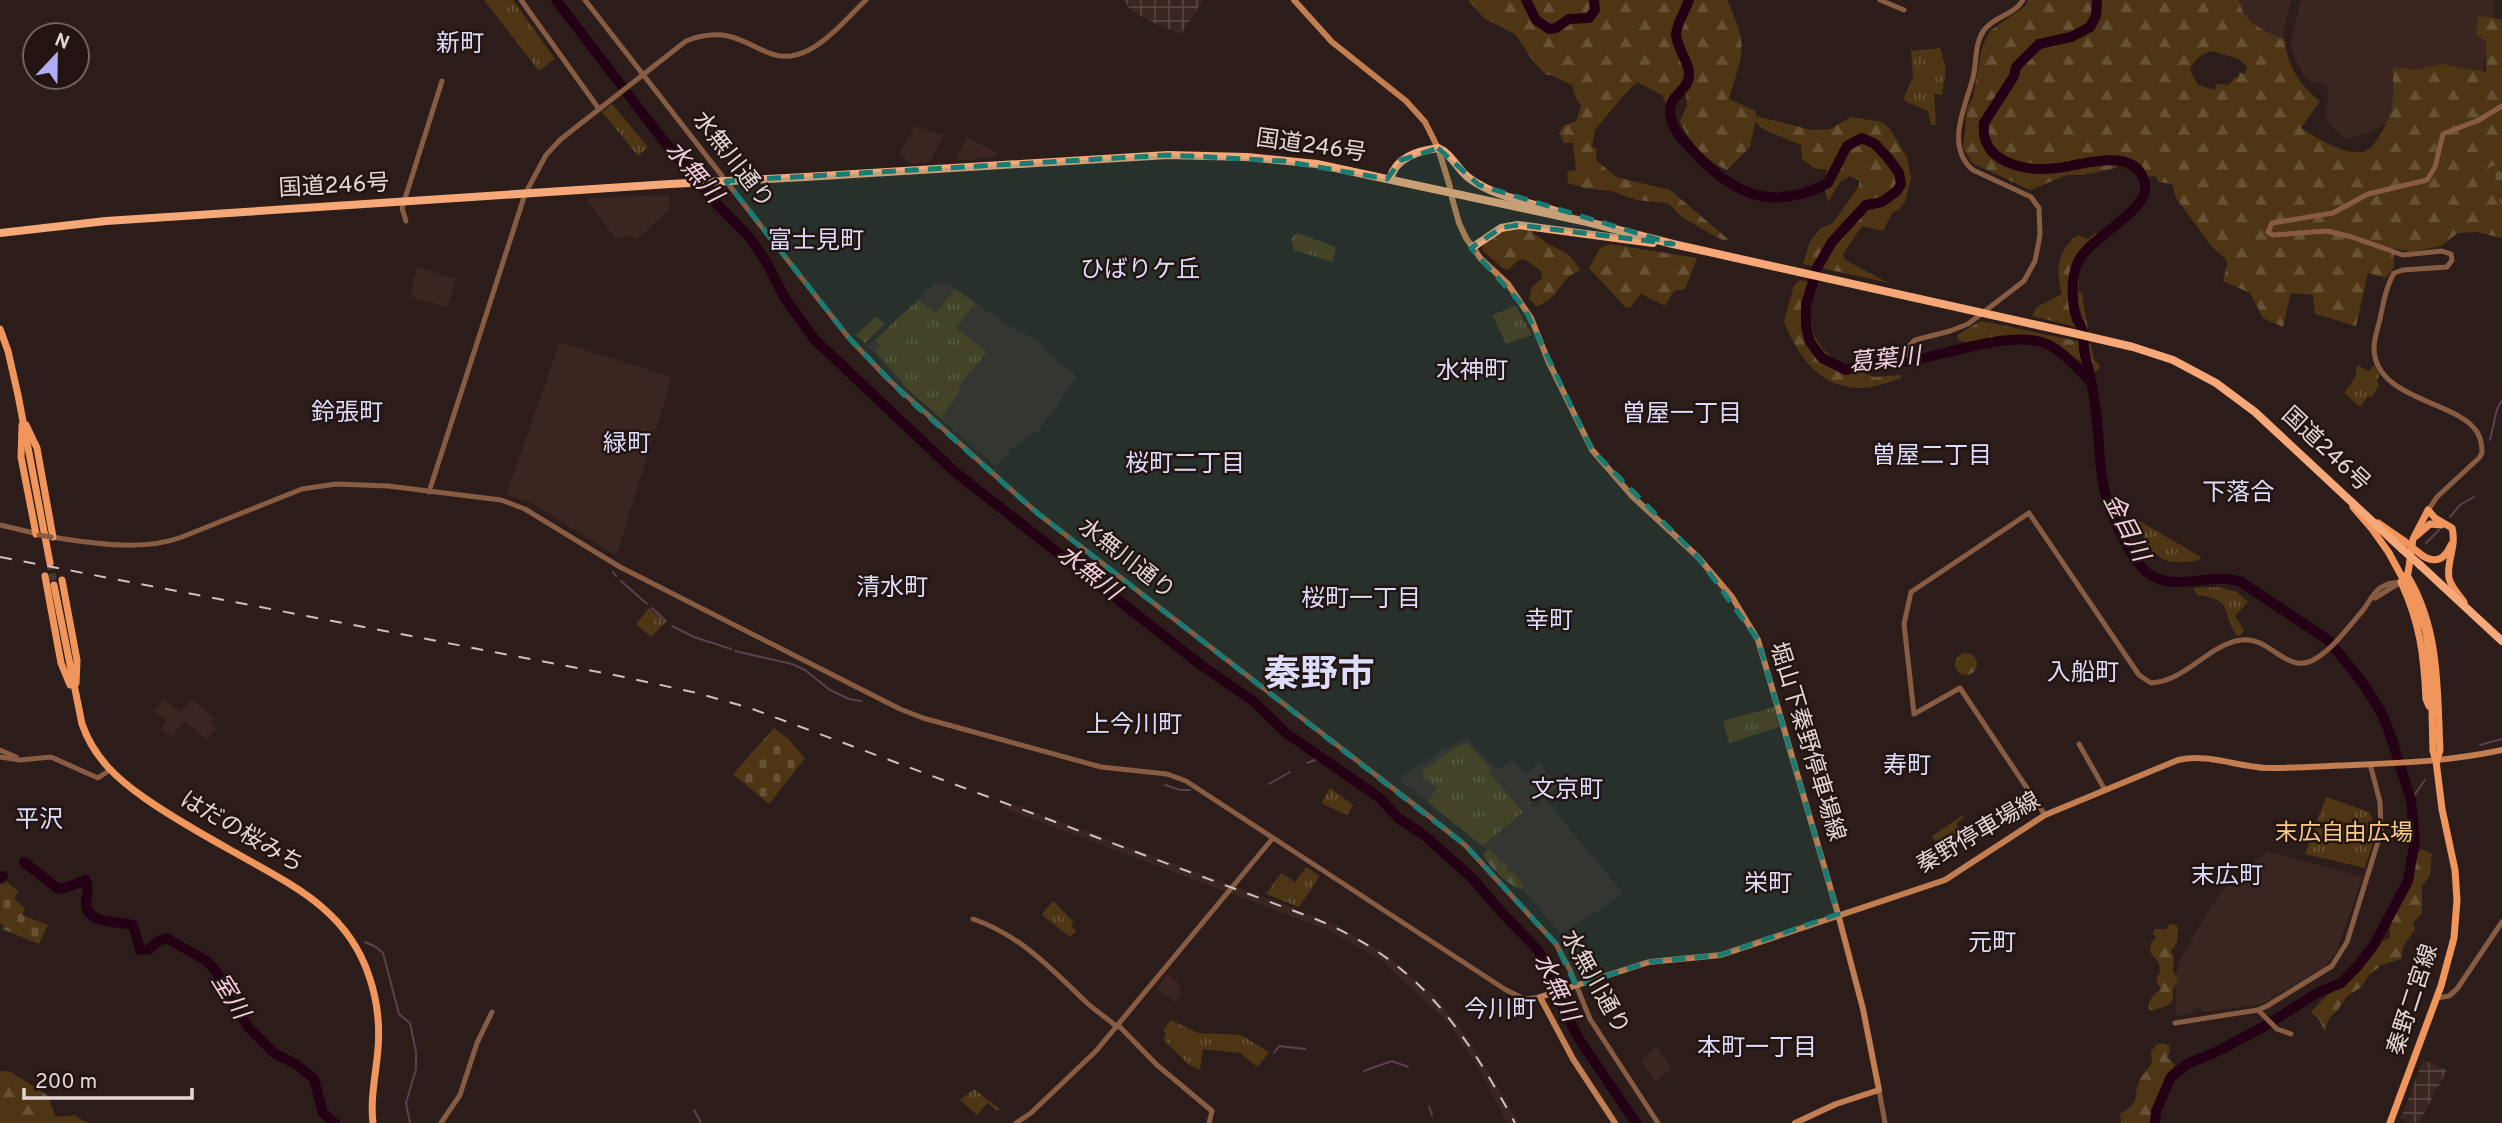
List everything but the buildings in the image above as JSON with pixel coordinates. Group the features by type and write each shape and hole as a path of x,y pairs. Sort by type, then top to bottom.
{"highway":[{"path":"1390,179 1394,166 1401,160 1438,148 1446,151 1466,176 1479,185 1587,222"},
{"name":"国道246号","path":"0,233 106,221 1168,155 1317,164 1587,222 2073,333 2133,347 2173,360 2216,383 2255,412 2366,515 2421,561 2502,641"},
{"path":"1473,247 1500,228 1518,225 1635,242 1674,244"}],"main road":[{"path":"1294,0 1342,51 1412,108 1425,122 1438,148 1450,187"},
{"name":"堀山下秦野停車場線","path":"1452,198 1459,223 1473,247 1508,284 1524,307 1592,450 1632,496 1698,557 1732,597 1758,640 1838,914 1863,1009 1879,1090"},
{"path":"0,329 8,351 50,563"},
{"path":"23,422 20,428 20,457 37,534"},
{"path":"23,422 37,448 52,537"},
{"path":"2327,479 2372,529 2389,553 2415,601 2426,632 2431,673 2433,751 2436,761"},
{"path":"2436,761 2440,750 2434,641 2425,611 2407,575 2413,538 2428,510 2435,519 2449,525 2454,533 2449,579 2471,611"},
{"path":"2413,538 2426,526 2434,524 2454,533"},
{"path":"2421,561 2440,559 2447,554 2453,542"},
{"path":"2407,575 2400,582 2418,625 2424,654 2426,699 2430,709"},
{"path":"45,576 61,663 75,691"},
{"path":"62,580 78,660 75,691"},
{"name":"はだの桜みち","path":"54,585 87,737 110,770 124,784 189,828 301,889 323,906 349,936 369,975 377,1013 378,1049 372,1099 373,1123"},
{"name":"秦野停車場線","path":"1542,997 1656,961 1721,955 1945,880 2045,816 2172,762 2188,758 2213,759 2263,768 2383,764 2436,761 2502,750"},
{"name":"秦野二宮線","path":"2390,1123 2450,957 2456,900 2455,870 2442,809 2436,761"},
{"path":"1542,997 1573,1059 1615,1123"},
{"path":"1795,1123 1836,1104 1879,1090"}],"street":[{"path":"521,0 599,109"},
{"name":"水無川通り","path":"585,0 640,76 849,338 888,380 1036,512 1465,845 1556,944 1590,1019 1658,1123"},
{"path":"429,492 525,194 546,155 561,139 678,46 697,37 728,36 773,55 796,55 816,46 866,0"},
{"path":"1880,0 1904,9"},
{"path":"1907,355 1907,349 1915,340 1960,328 1984,314 2024,281 2031,271 2040,235 2039,208 2031,197 1973,170 1960,155 1958,145 1961,118 1982,32 1998,18 2010,13 2023,0"},
{"path":"406,221 402,215 404,202 442,81"},
{"path":"2428,510 2437,497 2479,458 2482,453 2479,437 2468,421 2425,402 2392,382 2379,367 2374,350 2379,319 2394,273 2403,270 2447,268 2452,260 2451,254 2442,251 2403,255 2342,233 2327,231 2273,235 2268,232 2272,223 2333,213 2368,194 2427,180 2435,167 2443,134 2479,120 2502,106"},
{"path":"0,525 52,537 114,544 162,543 302,489 337,484 388,486 493,498 525,509 620,567 900,709 923,718 1101,767 1160,773 1180,778 1506,990 1525,999 1542,997"},
{"path":"2045,816 1960,688 1914,714 1904,624 1911,592 2029,513 2139,675 2151,683 2168,679 2226,645 2245,639 2263,644 2279,656 2298,664 2314,660 2340,636 2381,588 2400,582"},
{"path":"2079,744 2105,790"},
{"path":"0,750 12,756 32,758"},
{"path":"0,757 20,760 51,757 98,778 110,770"},
{"path":"2175,1023 2259,1011 2323,974 2343,952 2381,832 2380,802 2370,764"},
{"path":"1016,1123 1031,1113 1096,1051 1273,838"},
{"path":"973,919 1007,934 1031,950 1098,1013 1118,1026 1157,1065 1212,1111 1209,1123"},
{"path":"2437,998 2451,995 2457,989 2502,922"},
{"path":"2259,1011 2279,1030 2291,1034"},
{"path":"440,1123 460,1095 477,1043 492,1012"},
{"path":"1879,1090 1885,1123"}],"highlighted area":[{"path":"1438,148 1479,185 1673,244 1518,225 1501,228 1471,248 1524,307 1592,450 1698,557 1758,640 1838,914 1721,955 1649,962 1576,986 1556,944 1465,845 1036,512 905,396 849,338 726,181 1168,155 1284,161 1387,179 1401,160"}],"shaded area":[{"path":"1123,0 1203,0 1181,34 1132,11"},
{"path":"2234,0 2291,0 2284,31 2286,44 2245,26"},
{"path":"2301,0 2494,0 2493,22 2482,74 2370,132 2346,139 2329,124 2326,115 2329,89 2305,77 2295,58 2291,43"},
{"path":"915,126 943,135 930,162 913,164 900,153"},
{"path":"966,137 997,152 995,157 956,161"},
{"path":"670,195 669,210 637,239 627,236 616,239 588,202 588,198"},
{"path":"417,267 456,279 447,307 410,297"},
{"path":"937,281 953,287 1008,325 1025,333 1075,374 1076,378 1063,398 1037,432 1012,448 998,464 994,465 902,385 868,346"},
{"path":"560,342 672,377 617,553 613,554 532,503 506,495"},
{"path":"164,700 180,712 192,700 214,718 211,723 217,728 207,739 184,721 172,737 161,729 167,721 154,711"},
{"path":"1467,738 1497,770 1512,760 1525,772 1539,762 1558,787 1549,793 1547,791 1530,806 1533,808 1544,798 1624,894 1561,934 1484,846 1398,779 1440,751"},
{"path":"1005,801 1331,922 1386,954 1435,996 1456,1022 1471,1042 1519,1123 1507,1123 1481,1072 1448,1023 1381,960 1328,930 1003,808"},
{"path":"2268,852 2360,876 2362,879 2336,953 2323,968 2262,1004 2202,1012 2200,1008 2194,1009 2193,1013 2176,1016 2175,978 2180,960 2223,890 2245,867"},
{"path":"1167,974 1178,982 1181,993 1175,1002 1157,989"},
{"path":"1658,1047 1672,1069 1655,1081 1641,1061"},
{"path":"2423,1060 2447,1070 2419,1123 2411,1123 2401,1118"}],"green space":[{"path":"484,0 513,0 555,59 539,71"},
{"path":"1468,0 1727,0 1739,29 1742,50 1729,99 1756,111 1756,116 1812,130 1830,129 1851,117 1882,122 1889,128 1907,157 1911,178 1905,202 1892,213 1883,231 1862,226 1843,254 1845,260 1889,283 1803,264 1810,241 1821,228 1833,223 1859,186 1859,180 1850,176 1840,182 1828,202 1825,190 1827,170 1814,168 1802,159 1801,145 1765,130 1755,122 1750,147 1727,170 1705,156 1693,144 1684,129 1680,121 1687,106 1686,94 1675,92 1666,104 1662,95 1637,82 1595,130 1592,147 1597,149 1596,160 1616,177 1670,190 1728,239 1724,241 1683,218 1670,205 1568,183 1567,172 1576,170 1573,143 1564,143 1559,133 1563,126 1576,121 1581,106 1572,85 1546,75 1516,35 1484,18"},
{"path":"2028,0 2239,0 2250,21 2284,40 2296,74 2320,101 2301,128 2330,145 2355,152 2363,152 2372,146 2388,118 2393,102 2393,67 2415,70 2440,64 2486,72 2486,41 2476,35 2478,16 2502,19 2502,238 2477,232 2458,233 2441,246 2411,252 2394,248 2394,267 2386,278 2368,273 2356,326 2315,314 2313,295 2291,293 2283,327 2263,318 2250,293 2223,281 2226,259 2212,247 2176,198 2172,184 2159,182 2155,176 2140,178 2134,171 2120,164 2116,168 2083,175 2067,175 2030,190 1972,163 1963,148 1967,108 1973,97 1982,47 1990,31 2025,6","holes":["2212,51 2239,59 2247,67 2245,74 2239,72 2238,77 2229,85 2216,84 2215,90 2198,85 2190,70 2199,58"]},
{"path":"1940,48 1946,69 1942,95 1934,94 1936,125 1931,125 1928,111 1905,101 1904,98 1913,76 1911,51"},
{"path":"612,104 648,147 638,156 602,112"},
{"path":"2502,164 2502,205 2482,174 2490,167"},
{"path":"1518,227 1530,230 1548,244 1568,254 1581,270 1571,275 1548,301 1536,306 1529,299 1532,287 1542,278 1542,272 1526,260 1520,259 1508,270 1483,251 1483,244 1503,230"},
{"path":"1297,233 1336,247 1333,262 1294,250 1291,239"},
{"path":"2095,233 2101,234 2083,261 2079,274 2078,290 2082,294 2088,330 2032,316 2037,307 2062,294 2058,270 2066,247 2078,235 2088,239"},
{"path":"1610,244 1697,258 1685,289 1674,291 1665,306 1641,294 1631,307 1626,308 1589,268 1600,248"},
{"path":"1801,280 1811,283 1811,324 1823,349 1835,360 1874,377 1901,375 1901,378 1863,388 1848,387 1823,377 1813,368 1796,347 1784,322 1794,285"},
{"path":"955,289 975,303 956,328 987,352 958,387 961,390 941,418 903,385 875,351 881,346 875,340 918,300 936,313"},
{"path":"1516,306 1532,335 1506,344 1492,315"},
{"path":"875,317 885,324 865,343 856,335"},
{"path":"1981,321 2091,344 2094,360 2100,365 2099,369 2091,371 2063,350 2032,337 2008,336 1973,343 1959,340 1957,335"},
{"path":"2357,365 2369,371 2374,365 2380,375 2377,380 2379,386 2371,398 2368,396 2360,407 2344,393 2355,378"},
{"path":"2136,519 2201,557 2199,560 2174,562 2158,556 2146,541"},
{"path":"2218,587 2237,592 2248,602 2235,616 2244,630 2241,635 2237,636 2222,604 2209,597 2197,595 2193,588"},
{"path":"649,608 666,622 651,637 636,624"},
{"path":"1966,653 1974,656 1977,664 1974,672 1966,675 1958,672 1955,664 1958,656"},
{"path":"1774,707 1779,727 1729,743 1723,721"},
{"path":"774,728 805,758 769,804 733,774"},
{"path":"1463,744 1469,745 1491,769 1489,772 1523,812 1482,846 1428,802 1437,788 1422,777 1424,770"},
{"path":"1330,788 1353,805 1347,815 1321,803"},
{"name":"末広自由広場","path":"2326,797 2369,812 2372,817 2372,832 2376,834 2365,868 2305,854"},
{"path":"1963,815 1956,824 1966,838 1954,846 1950,841 1939,848 1932,836"},
{"path":"1488,849 1497,856 1499,862 1506,864 1509,872 1514,873 1524,886 1523,889 1512,885 1494,870 1483,854"},
{"path":"2421,849 2432,854 2430,875 2422,886 2422,913 2413,923 2415,929 2403,947 2401,959 2382,965 2370,974 2360,988 2347,996 2329,1018 2325,1032 2312,1011 2348,973 2359,969 2362,965 2361,958 2369,956 2372,945 2390,938 2391,907 2406,894 2406,879 2412,876 2413,860"},
{"path":"1306,867 1320,876 1299,907 1266,894 1281,873 1295,882"},
{"path":"7,882 18,891 14,899 25,908 22,915 48,925 39,944 2,929 4,925 0,923 0,885"},
{"path":"1053,901 1074,922 1071,926 1076,931 1070,937 1043,916"},
{"path":"2170,924 2178,928 2177,942 2171,951 2174,958 2173,972 2178,979 2173,990 2173,1000 2167,1006 2150,1011 2151,999 2161,990 2156,979 2160,972 2159,963 2150,952 2151,943 2156,938 2153,933 2155,929 2165,929"},
{"path":"1171,1020 1198,1033 1241,1035 1269,1052 1256,1066 1240,1053 1203,1049 1200,1070 1188,1064 1164,1040 1166,1034 1163,1030"},
{"path":"2157,1044 2169,1045 2170,1052 2167,1057 2175,1065 2161,1098 2153,1106 2150,1123 2121,1123 2120,1114 2135,1101 2139,1082 2152,1063 2151,1052"},
{"path":"0,1071 11,1072 47,1095 56,1117 74,1115 88,1123 0,1123"},
{"path":"974,1089 1000,1109 998,1111 987,1103 977,1115 960,1100"}],"waterway":[{"name":"水無川","path":"556,0 663,140 713,200 750,238 767,263 784,297 815,340 955,472 1201,665 1253,701 1286,733 1380,798 1398,818 1424,835 1473,879 1537,949 1550,968 1562,1006 1579,1039 1636,1123"},
{"name":"葛葉川","path":"1526,0 1536,20 1549,29 1556,28 1569,19 1589,18 1595,10 1594,0"},
{"name":"葛葉川","path":"1689,0 1676,31 1689,76 1670,110 1677,133 1710,168 1740,189 1756,195 1790,196 1828,183 1847,146 1862,138 1875,144 1899,173 1901,184 1897,191 1882,202 1866,205 1832,242 1817,268 1806,305 1806,326 1810,342 1822,358 1846,370 1871,364 1909,361 1998,341 2033,340 2059,351 2091,382"},
{"name":"金目川","path":"2097,0 2096,16 2090,27 2071,37 2039,44 2016,67 2014,76 1984,123 1984,137 1997,156 2019,166 2045,169 2094,161 2120,161 2132,165 2140,172 2145,184 2144,194 2138,204 2084,253 2078,262 2073,283 2074,305 2082,329 2094,397 2102,475 2113,515 2129,549 2149,574 2171,582 2218,579 2241,582 2328,640 2362,682 2388,728 2411,800 2415,840 2408,881 2374,945 2357,967 2341,983 2319,992 2265,1026 2214,1053 2187,1064 2171,1077 2156,1111 2155,1123"},
{"path":"2490,440 2497,409 2502,400"},
{"path":"2450,517 2460,505 2474,497"},
{"path":"2426,543 2439,530"},
{"path":"613,572 616,576"},
{"path":"621,581 647,604"},
{"path":"652,608 666,621"},
{"path":"672,626 694,637 731,649"},
{"path":"735,651 792,664 805,670 830,690 849,699 861,701"},
{"path":"2480,745 2502,739"},
{"path":"1307,763 1323,757"},
{"path":"1269,784 1290,772"},
{"path":"2411,800 2425,780"},
{"path":"1165,785 1190,790"},
{"name":"室川","path":"24,862 57,888 62,889 86,880 86,902 91,915 104,921 133,925 140,950 148,950 166,938 207,961 218,974 224,990 249,1028 275,1054 296,1064 314,1079 323,1113 335,1123"},
{"path":"365,942 383,953 399,1014 410,1023 416,1052 416,1069 406,1103 410,1123"},
{"path":"1274,1053 1279,1046 1305,1049"},
{"path":"1364,1071 1392,1061 1408,1067"},
{"path":"1429,1106 1432,1115"},
{"path":"694,1110 701,1123"}],"tunnel":[{"path":"50,563 54,585"}],"railway":[{"path":"0,557 697,693 750,708 1313,918 1382,954 1434,1001 1476,1057 1515,1123"}],"district":[{"name":"新町","path":"460,45"},
{"name":"富士見町","path":"816,242"},
{"name":"ひばりケ丘","path":"1140,271"},
{"name":"水神町","path":"1472,372"},
{"name":"鈴張町","path":"347,414"},
{"name":"曽屋一丁目","path":"1682,415"},
{"name":"緑町","path":"627,445"},
{"name":"曽屋二丁目","path":"1932,457"},
{"name":"桜町二丁目","path":"1185,465"},
{"name":"下落合","path":"2238,494"},
{"name":"清水町","path":"892,589"},
{"name":"桜町一丁目","path":"1361,600"},
{"name":"幸町","path":"1549,622"},
{"name":"入船町","path":"2083,674"},
{"name":"秦野市","path":"1319,676"},
{"name":"上今川町","path":"1134,726"},
{"name":"寿町","path":"1907,767"},
{"name":"文京町","path":"1567,791"},
{"name":"平沢","path":"39,821"},
{"name":"末広町","path":"2227,877"},
{"name":"栄町","path":"1768,885"},
{"name":"元町","path":"1992,944"},
{"name":"今川町","path":"1500,1011"},
{"name":"本町一丁目","path":"1757,1049"}]}
